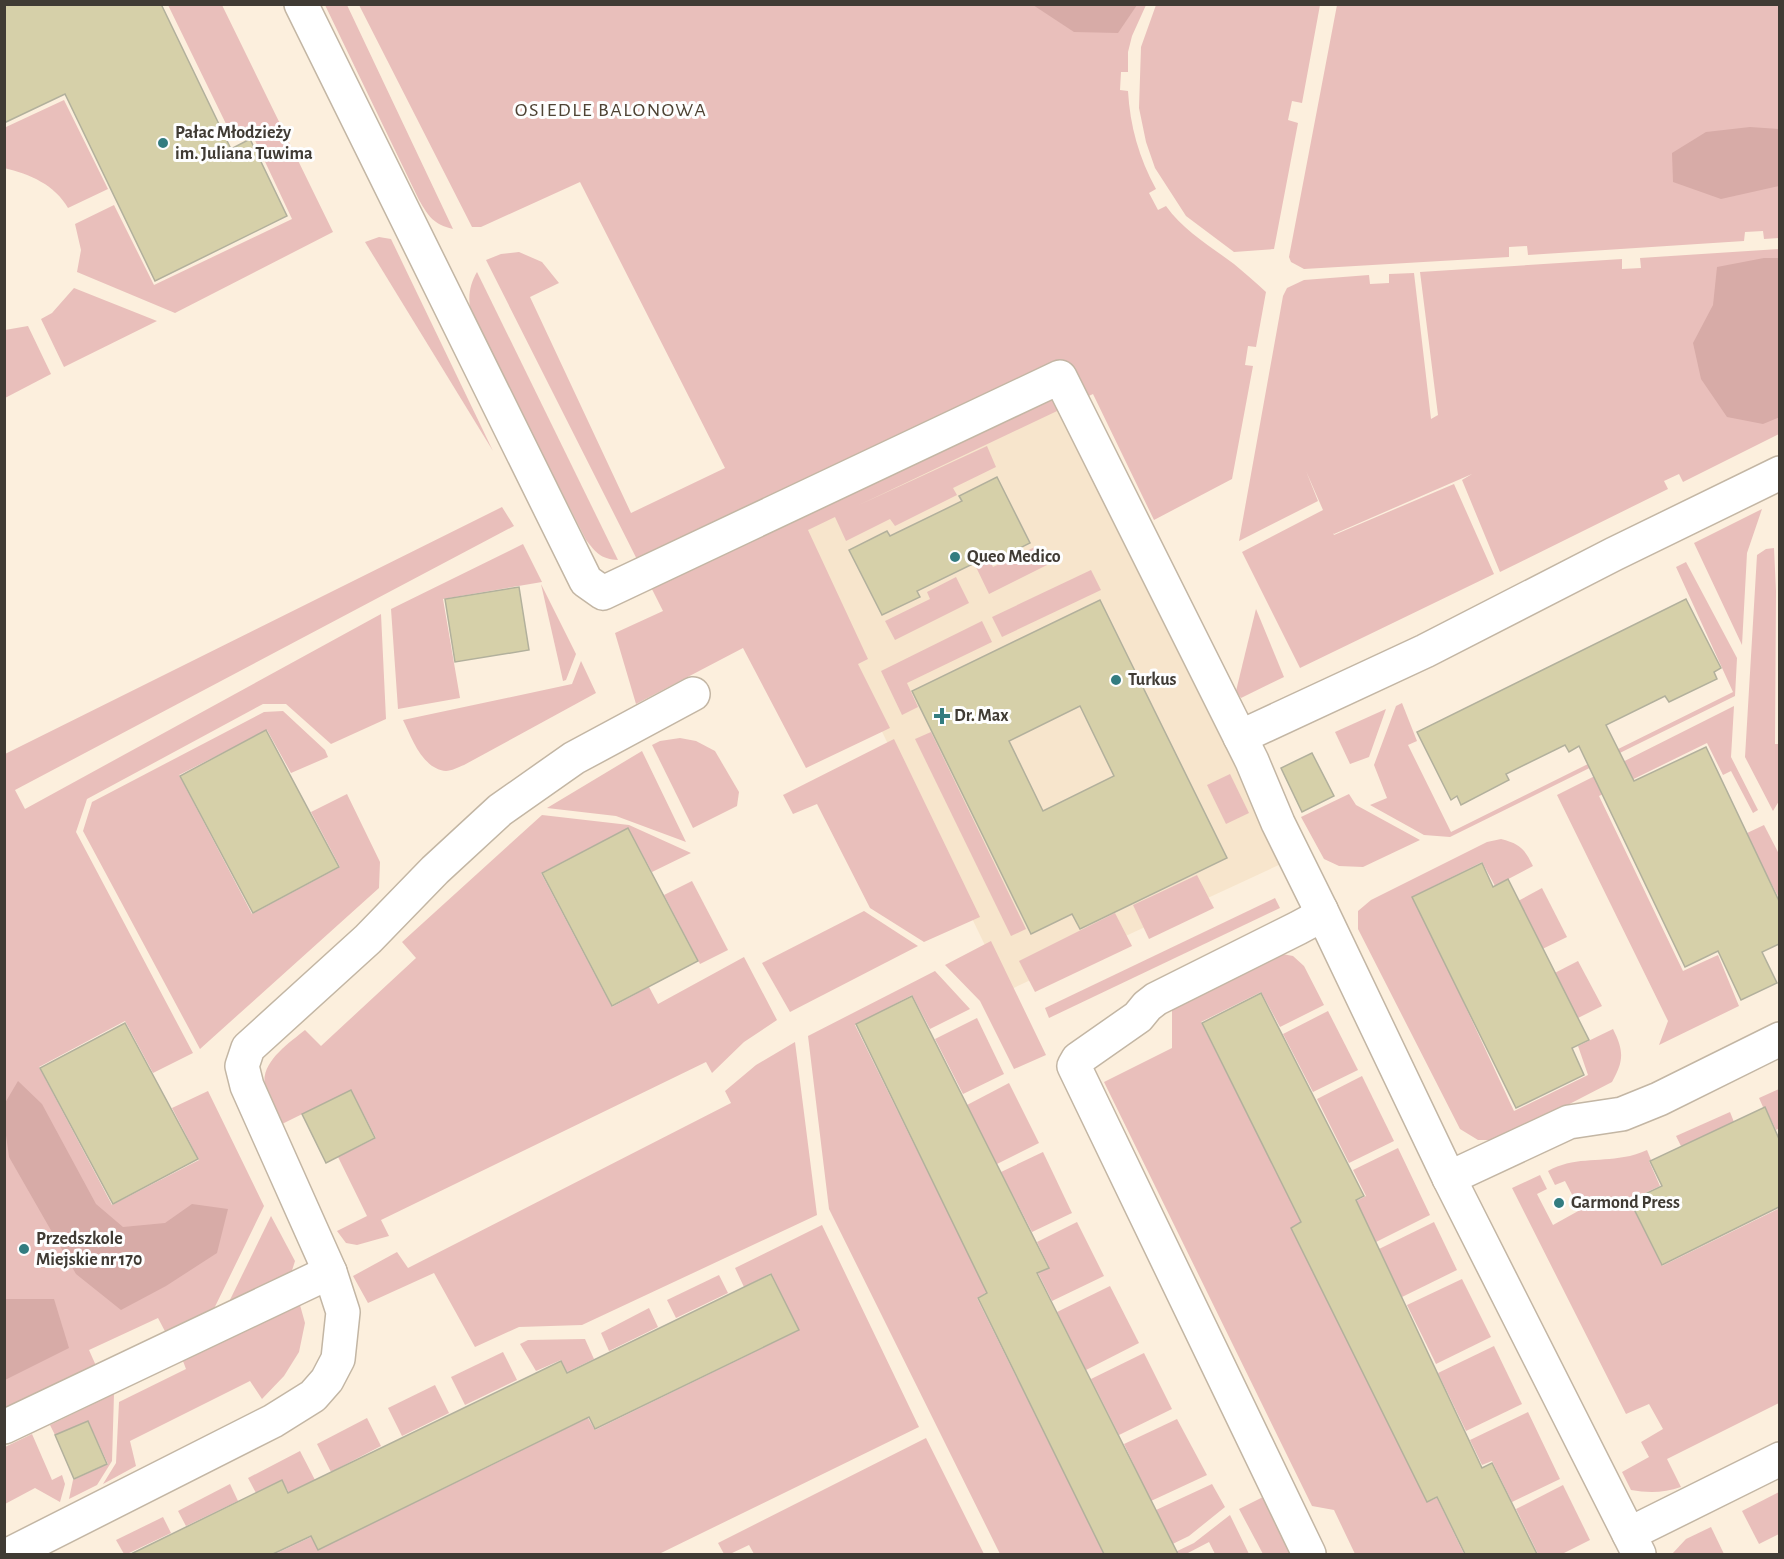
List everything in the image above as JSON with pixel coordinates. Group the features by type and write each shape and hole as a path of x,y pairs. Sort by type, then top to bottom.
{"lane":[{"path":"301,4 586,581 603,593 1060,377 1252,761 1278,823 1449,1178 1634,1544 1779,1459"},
{"path":"1240,737 1425,651 1779,473"},
{"path":"10,1554 273,1421 313,1396 327,1380 338,1359 344,1312 330,1272 247,1086 242,1066 248,1048 368,939 435,870 500,810 574,758 693,694"},
{"path":"1309,1554 1074,1066 1078,1059 1130,1023 1156,999 1311,921 1321,910"},
{"path":"1449,1178 1569,1122 1622,1114 1659,1099 1779,1039"},
{"path":"4,1427 330,1272"}],"shaded area":[{"path":"168,5 222,5 333,232 175,313 77,272 81,250 75,224 114,205 154,285 292,219 253,136 240,138 229,130"},
{"path":"325,5 347,5 453,229 432,219 419,200"},
{"path":"359,5 1146,5 1132,36 1128,52 1128,72 1121,72 1120,90 1128,91 1136,142 1156,189 1149,193 1158,210 1166,206 1189,231 1234,264 1266,292 1256,347 1248,346 1245,365 1253,366 1232,479 1154,520 1093,394 859,505 987,446 996,467 953,488 957,495 895,526 890,519 846,541 835,517 808,530 868,659 858,664 890,728 806,768 743,648 636,704 615,633 663,611 486,260 501,254 519,252 542,262 559,283 530,297 631,513 725,468 580,182 481,227 472,227"},
{"path":"1033,5 1137,5 1118,33 1074,32"},
{"path":"1156,5 1320,5 1302,103 1292,101 1288,120 1298,123 1274,249 1234,252 1186,216 1155,168 1146,142 1139,108 1141,47"},
{"path":"1337,5 1779,5 1779,238 1764,239 1763,231 1745,232 1744,241 1528,255 1527,246 1509,247 1509,257 1304,269 1291,262 1289,257"},
{"path":"64,100 108,189 68,208 56,193 41,182 4,168 5,124 6,127"},
{"path":"1750,127 1779,129 1779,186 1721,199 1673,182 1672,153 1706,132"},
{"path":"379,237 391,239 493,451 365,242"},
{"path":"1779,249 1779,434 1683,482 1679,474 1664,481 1668,489 1500,572 1462,480 1472,474 1333,533 1334,535 1454,484 1494,574 1300,668 1242,552 1323,510 1306,471 1318,501 1239,541 1283,296 1287,288 1304,280 1369,275 1370,284 1389,283 1389,274 1414,273 1431,419 1438,415 1420,272 1622,259 1622,269 1641,268 1640,258"},
{"path":"1764,258 1779,258 1780,417 1763,424 1727,417 1701,379 1693,343 1713,305 1717,267"},
{"path":"477,272 618,560 599,554 586,540 472,315 470,293"},
{"path":"74,288 157,321 64,367 41,319 52,313"},
{"path":"28,326 51,374 5,398 5,330"},
{"path":"1059,391 1281,864 1007,991 780,520"},
{"path":"502,507 514,526 15,790 25,809 381,614 386,719 331,744 286,704 263,704 87,799 76,832 193,1053 153,1073 125,1021 39,1067 112,1205 199,1160 172,1108 208,1091 264,1206 209,1319 168,1337 158,1318 89,1350 97,1368 5,1412 5,754"},
{"path":"1762,509 1747,553 1742,645 1694,543"},
{"path":"523,544 542,582 443,599 460,698 398,709 391,609"},
{"path":"1037,546 1047,565 989,594 976,567 990,561 993,567"},
{"path":"1774,548 1775,744 1779,744 1779,801 1773,811 1745,757 1757,555 1766,549"},
{"path":"1686,562 1737,658 1735,696 1450,837 1424,835 1370,805 1387,798 1374,765 1396,706 1402,703 1417,741 1408,745 1451,832 1733,692 1676,567"},
{"path":"1091,570 1101,590 1002,637 992,617"},
{"path":"956,577 969,603 895,640 885,621 930,599 927,592"},
{"path":"541,584 576,654 566,680 563,681"},
{"path":"1256,609 1284,677 1241,698 1236,691"},
{"path":"982,621 992,642 907,683 918,707 902,715 881,671"},
{"path":"581,661 596,693 453,770 438,769 424,759 403,720 572,684"},
{"path":"1734,706 1731,757 1758,810 1753,813 1731,771 1723,775 1707,743 1599,796 1683,971 1718,955 1739,1006 1659,1045 1668,1021 1557,795"},
{"path":"1386,709 1369,757 1350,764 1335,732"},
{"path":"283,711 325,750 328,757 291,773 267,730 179,775 252,914 340,867 311,812 347,794 380,862 379,888 200,1049 83,831 92,802 264,712"},
{"path":"931,732 1026,929 1011,936 915,739"},
{"path":"680,738 696,741 715,751 739,792 737,806 693,828 652,745 660,741"},
{"path":"894,739 980,917 924,942 870,908 817,804 793,814 783,795"},
{"path":"642,751 686,842 616,816 547,808"},
{"path":"1230,774 1249,813 1226,824 1207,785"},
{"path":"1349,794 1356,805 1420,840 1363,867 1339,866 1324,859 1301,817"},
{"path":"542,815 629,825 691,853 652,872 628,828 541,873 612,1007 649,987 658,1004 744,957 777,1020 744,1042 712,1073 706,1062 381,1220 389,1236 357,1245 346,1243 337,1231 367,1216 338,1157 376,1138 351,1090 282,1124 264,1081 270,1063 283,1048 305,1030 321,1046 416,958 402,942"},
{"path":"1764,825 1779,854 1779,898 1745,834"},
{"path":"1501,839 1521,848 1533,866 1495,886 1482,862 1414,896 1514,1111 1588,1075 1578,1046 1613,1029 1621,1056 1619,1068 1612,1082 1500,1140 1478,1140 1460,1129 1358,929 1358,911 1371,900 1487,842"},
{"path":"1197,875 1214,908 1149,939 1133,905"},
{"path":"692,881 728,950 700,964 664,895"},
{"path":"1542,888 1567,937 1528,956 1505,908"},
{"path":"1275,898 1280,908 1049,1018 1045,1008"},
{"path":"864,911 918,946 790,1012 762,963"},
{"path":"1115,913 1132,946 1035,992 1019,961"},
{"path":"991,941 1046,1055 1014,1069 980,1001 945,965"},
{"path":"1277,953 1293,956 1304,966 1324,1005 1280,1027 1261,992 1201,1022 1301,1222 1291,1228 1427,1502 1437,1498 1464,1554 1355,1554 1334,1510 1312,1506 1104,1082 1172,1048 1172,1006"},
{"path":"1578,961 1602,1006 1566,1024 1543,979"},
{"path":"935,971 970,1009 930,1029 912,995 855,1025 987,1292 977,1298 1104,1554 1000,1554 829,1209 808,1036"},
{"path":"1328,1011 1358,1070 1313,1092 1283,1034"},
{"path":"977,1018 1004,1074 963,1094 935,1039"},
{"path":"795,1042 817,1215 582,1325 519,1327 475,1347 434,1273 368,1303 353,1276 397,1252 408,1268 731,1103 725,1091 756,1065"},
{"path":"1362,1076 1394,1141 1349,1163 1317,1099"},
{"path":"18,1081 42,1104 96,1204 123,1227 165,1223 192,1204 228,1209 217,1253 166,1286 121,1310 76,1274 9,1157 5,1128 5,1103"},
{"path":"1009,1083 1039,1143 997,1164 967,1105"},
{"path":"1779,1089 1779,1128 1776,1130 1759,1098"},
{"path":"1730,1112 1734,1122 1695,1169 1684,1145 1681,1146 1676,1136"},
{"path":"1398,1148 1430,1215 1376,1242 1356,1201 1366,1196 1353,1170"},
{"path":"1647,1150 1651,1160 1649,1161 1660,1186 1630,1200 1662,1266 1780,1208 1779,1403 1667,1459 1681,1487 1656,1492 1631,1490 1622,1472 1649,1457 1641,1442 1663,1429 1649,1404 1626,1414 1512,1188 1540,1175 1547,1189 1537,1194 1553,1225 1580,1210 1565,1181 1555,1185 1548,1171 1567,1164 1627,1157"},
{"path":"1043,1152 1072,1213 1032,1232 1001,1172"},
{"path":"271,1216 295,1261 290,1277 226,1308"},
{"path":"1077,1222 1104,1276 1052,1301 1038,1273 1049,1267 1037,1242"},
{"path":"1434,1222 1457,1270 1402,1297 1379,1249"},
{"path":"822,1225 919,1427 659,1554 275,1554 311,1537 318,1550 588,1418 595,1430 799,1330 771,1273 744,1287 735,1268"},
{"path":"719,1275 728,1293 676,1318 667,1300"},
{"path":"1462,1279 1491,1337 1436,1364 1407,1305"},
{"path":"1110,1286 1139,1343 1086,1370 1057,1312"},
{"path":"4,1299 54,1299 69,1348 5,1380"},
{"path":"300,1305 305,1323 299,1352 284,1376 262,1399 250,1381 130,1441 136,1466 103,1484 116,1463 119,1402 186,1369 183,1361"},
{"path":"649,1308 658,1327 609,1351 601,1333"},
{"path":"585,1339 594,1359 567,1372 561,1360 536,1371 520,1344 528,1340"},
{"path":"1494,1346 1522,1404 1466,1431 1438,1373"},
{"path":"503,1352 517,1380 465,1405 451,1377"},
{"path":"1144,1353 1172,1409 1119,1435 1091,1379"},
{"path":"435,1385 449,1413 402,1436 388,1408"},
{"path":"114,1394 112,1461 97,1485 69,1499 73,1480 108,1464 88,1421 55,1435 50,1425"},
{"path":"1528,1412 1560,1479 1512,1502 1492,1461 1482,1465 1470,1440"},
{"path":"367,1418 381,1446 331,1472 317,1444"},
{"path":"1177,1419 1207,1475 1151,1501 1124,1444"},
{"path":"32,1434 52,1480 62,1475 65,1484 60,1502 35,1488 5,1504 5,1447"},
{"path":"926,1438 984,1554 754,1554 749,1545 730,1554 724,1554 718,1543"},
{"path":"300,1451 315,1480 289,1493 282,1480 256,1493 248,1478"},
{"path":"230,1484 238,1501 186,1526 178,1511"},
{"path":"1212,1484 1225,1507 1189,1536 1152,1554 1146,1554 1172,1541 1156,1510"},
{"path":"1563,1485 1590,1540 1562,1554 1538,1554 1516,1509"},
{"path":"1779,1492 1779,1534 1759,1544 1742,1511"},
{"path":"1263,1497 1292,1554 1263,1554 1239,1509"},
{"path":"1230,1515 1249,1554 1215,1554 1209,1542 1186,1554 1171,1554 1194,1543"},
{"path":"163,1517 171,1533 124,1554 116,1540"},
{"path":"1711,1527 1724,1554 1672,1554 1686,1539"}],"building":[{"name":"Pałac Młodzieży im. Juliana Tuwima","path":"4,4 161,4 231,149 250,139 287,216 155,281 65,94 4,123"},
{"path":"997,477 1030,543 992,562 989,556 917,591 920,597 882,615 849,550 887,531 890,536 962,501 959,496"},
{"path":"519,587 529,650 455,662 445,599"},
{"path":"1686,599 1721,668 1714,672 1717,679 1669,702 1665,696 1606,725 1634,781 1706,747 1779,901 1779,944 1762,952 1777,983 1741,1000 1718,951 1685,967 1579,746 1569,752 1565,745 1506,774 1509,780 1461,805 1457,796 1451,800 1417,732"},
{"path":"1100,600 1227,858 1080,929 1072,914 1031,934 912,691","holes":["1080,706 1114,776 1043,811 1009,741"]},
{"path":"266,730 339,867 253,913 180,776"},
{"path":"1312,753 1334,796 1302,812 1281,768"},
{"path":"628,828 698,961 612,1006 542,873"},
{"path":"1482,863 1493,887 1508,879 1589,1040 1572,1048 1584,1075 1516,1108 1412,897"},
{"path":"1261,993 1364,1196 1356,1200 1482,1468 1492,1463 1537,1554 1465,1554 1437,1497 1427,1502 1291,1228 1301,1222 1202,1023"},
{"path":"912,996 1049,1268 1037,1273 1178,1554 1104,1554 978,1298 987,1293 856,1024"},
{"path":"125,1023 198,1159 113,1204 40,1068"},
{"path":"351,1090 375,1138 326,1163 302,1114"},
{"path":"1765,1107 1779,1139 1779,1207 1662,1265 1630,1201 1662,1186 1650,1161"},
{"path":"771,1274 799,1330 595,1429 589,1417 318,1550 311,1536 273,1554 131,1554 282,1480 288,1493 561,1361 567,1373"},
{"path":"88,1421 107,1464 74,1479 55,1435"}],"place":[{"name":"Pałac Młodzieży im. Juliana Tuwima","path":"163,143"},
{"name":"Queo Medico","path":"955,557"},
{"name":"Turkus","path":"1116,680"},
{"name":"Dr. Max","path":"942,716"},
{"name":"Garmond Press","path":"1559,1203"},
{"name":"Przedszkole Miejskie nr 170","path":"24,1249"}],"district":[{"name":"OSIEDLE BALONOWA","path":"611,110"}]}
